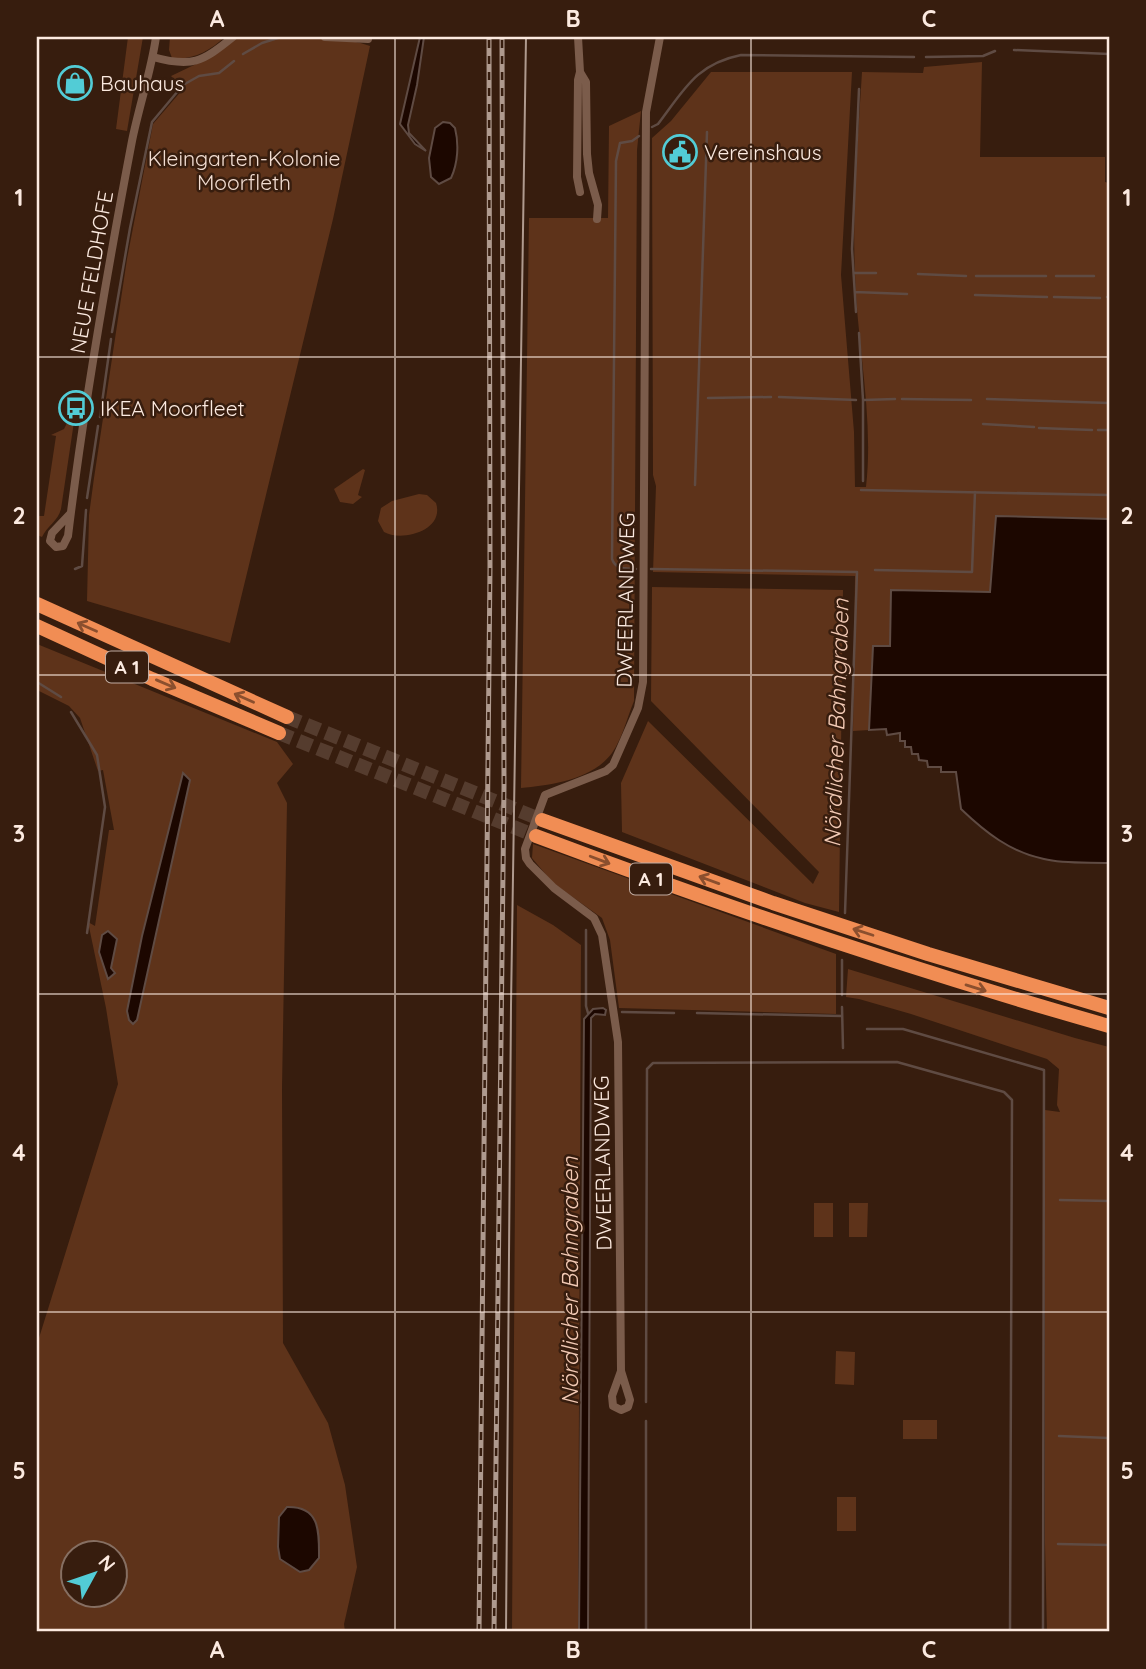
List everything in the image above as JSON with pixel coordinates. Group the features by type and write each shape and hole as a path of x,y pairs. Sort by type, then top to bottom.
{"highway":[{"name":"A 1","path":"37,604 286,717"},
{"name":"A 1","path":"37,626 279,733"},
{"name":"A 1","path":"542,820 786,907 928,954 1109,1007"},
{"name":"A 1","path":"536,836 780,924 973,987 1109,1026"}],"street":[{"name":"NEUE FELDHOFE","path":"70,514 108,267 156,37"},
{"path":"153,57 189,64 211,53 233,37"},
{"path":"325,37 368,39"},
{"path":"578,37 580,72 577,177 580,192"},
{"name":"DWEERLANDWEG","path":"621,1371 618,1042 602,935 594,918 554,888 530,864 525,849 545,795 606,771 613,765 641,696 646,113 660,37"},
{"path":"580,72 586,82 587,154 598,205 597,219"}],"green space":[{"path":"128,37 143,37 127,131 116,129"},
{"path":"170,37 225,37 201,54 172,58 169,50"},
{"name":"Kleingarten-Kolonie Moorfleth","path":"238,37 323,37 370,46 333,219 230,643 87,601 89,515 94,478 127,259 153,124 183,89 171,76 215,55"},
{"path":"982,62 980,157 1105,157 1105,182 1109,183 1109,519 996,516 990,592 890,646 873,646 869,730 853,731 855,576 653,572 656,486 653,475 652,138 671,121 711,72 852,72 841,275 854,432 855,487 866,487 867,408 856,301 854,249 862,72 923,73 924,67"},
{"path":"641,111 637,150 634,701 619,741 604,762 570,779 521,788 529,218 608,218 609,126"},
{"path":"71,415 75,415 61,509 42,537 37,535 37,521 39,516 44,516 56,436 51,435 64,429"},
{"path":"365,470 358,495 362,497 353,504 340,502 334,489"},
{"path":"419,494 427,495 436,503 434,521 420,532 410,535 391,535 384,532 378,521 381,508 392,501"},
{"path":"652,587 843,590 839,912 805,903 622,832 621,783 648,721 813,884 819,872 651,701"},
{"path":"37,644 277,742 293,764 277,783 287,803 282,1088 283,1343 328,1423 345,1485 357,1567 344,1624 345,1632 37,1632 39,1338 118,1084 88,922 95,926 109,830 114,830 103,770 98,771 80,718 69,706 37,690"},
{"path":"533,844 836,954 836,1014 619,1008 610,940 602,918 553,883 532,858"},
{"path":"517,905 553,925 581,945 578,1632 512,1632"},
{"path":"848,969 1109,1047 1109,1632 1047,1632 1045,1110 1060,1112 1057,1105 1059,1069 1047,1059 911,1014 846,997"},
{"path":"814,1203 833,1203 833,1237 814,1237"},
{"path":"849,1203 868,1203 867,1237 849,1237"},
{"path":"836,1351 855,1352 854,1385 835,1384"},
{"path":"903,1420 937,1420 937,1439 903,1439"},
{"path":"837,1497 856,1497 856,1531 837,1531"}],"shaded area":[{"path":"420,37 424,37 408,125 409,133 426,151 415,144 400,124"},
{"path":"443,122 450,123 455,128 457,153 451,178 439,184 431,177 429,158 435,128"},
{"path":"996,516 1109,519 1109,863 1052,861 1009,846 961,809 956,772 941,772 941,767 928,767 927,761 919,760 918,754 912,754 911,747 905,747 905,741 900,741 900,733 887,735 886,729 869,730 873,646 890,646 891,590 990,592"},
{"path":"183,773 190,780 137,1020 133,1024 127,1011 142,936"},
{"path":"108,931 117,939 111,968 115,973 108,979 99,952 102,935"},
{"path":"593,1009 606,1010 605,1015 595,1014 591,1018 588,1632 579,1632 584,1019"},
{"path":"287,1507 306,1511 316,1523 319,1558 309,1570 300,1572 280,1559 279,1517"}],"waterway":[{"path":"243,54 262,43 281,37"},
{"path":"1014,50 1109,54"},
{"path":"926,57 983,56 995,51"},
{"path":"652,127 658,124 692,80 726,59 741,55 914,57"},
{"path":"112,332 152,122 183,85 199,76 219,73 234,61"},
{"path":"856,312 852,249 859,89"},
{"path":"695,485 707,132"},
{"name":"Nördlicher Bahngraben","path":"636,569 618,567 612,559 616,161 620,143 632,141 639,136"},
{"path":"855,273 876,273"},
{"path":"918,274 966,276"},
{"path":"976,276 1046,276"},
{"path":"1056,276 1094,276"},
{"path":"855,292 907,294"},
{"path":"975,295 1047,297"},
{"path":"1054,297 1100,298"},
{"path":"859,333 863,400 863,481"},
{"path":"100,417 111,339"},
{"path":"708,398 771,397"},
{"path":"779,397 856,400"},
{"path":"864,400 895,399"},
{"path":"902,399 971,400"},
{"path":"987,399 1109,403"},
{"path":"983,424 1034,427"},
{"path":"87,498 98,426"},
{"path":"1039,428 1092,430"},
{"path":"1098,430 1109,430"},
{"path":"861,490 1109,495"},
{"path":"875,570 972,572 975,492"},
{"path":"75,569 82,566 86,510"},
{"name":"Nördlicher Bahngraben","path":"651,569 857,572 845,913"},
{"path":"37,682 61,697"},
{"path":"71,712 97,755 105,807 87,933"},
{"name":"Nördlicher Bahngraben","path":"586,930 588,1013"},
{"path":"842,960 842,995"},
{"path":"842,1007 843,1048"},
{"path":"622,1012 674,1013"},
{"path":"697,1013 842,1016"},
{"path":"867,1029 903,1029 1044,1070 1043,1632"},
{"path":"646,1402 647,1069 653,1063 897,1062 1004,1092 1012,1100 1010,1632"},
{"path":"1060,1200 1109,1201"},
{"path":"646,1421 646,1632"},
{"path":"1059,1436 1109,1438"},
{"path":"1058,1544 1109,1545"}],"tunnel":[{"path":"287,717 542,820"},
{"path":"279,733 536,836"}],"tram line":[{"path":"506,1632 511,1005 526,37"}],"railway":[{"path":"479,1632 490,568 489,37"},
{"path":"494,1632 504,786 502,37"}],"place":[{"name":"Bauhaus","path":"75,83"},
{"name":"Vereinshaus","path":"680,152"},
{"name":"IKEA Moorfleet","path":"76,408"}]}
